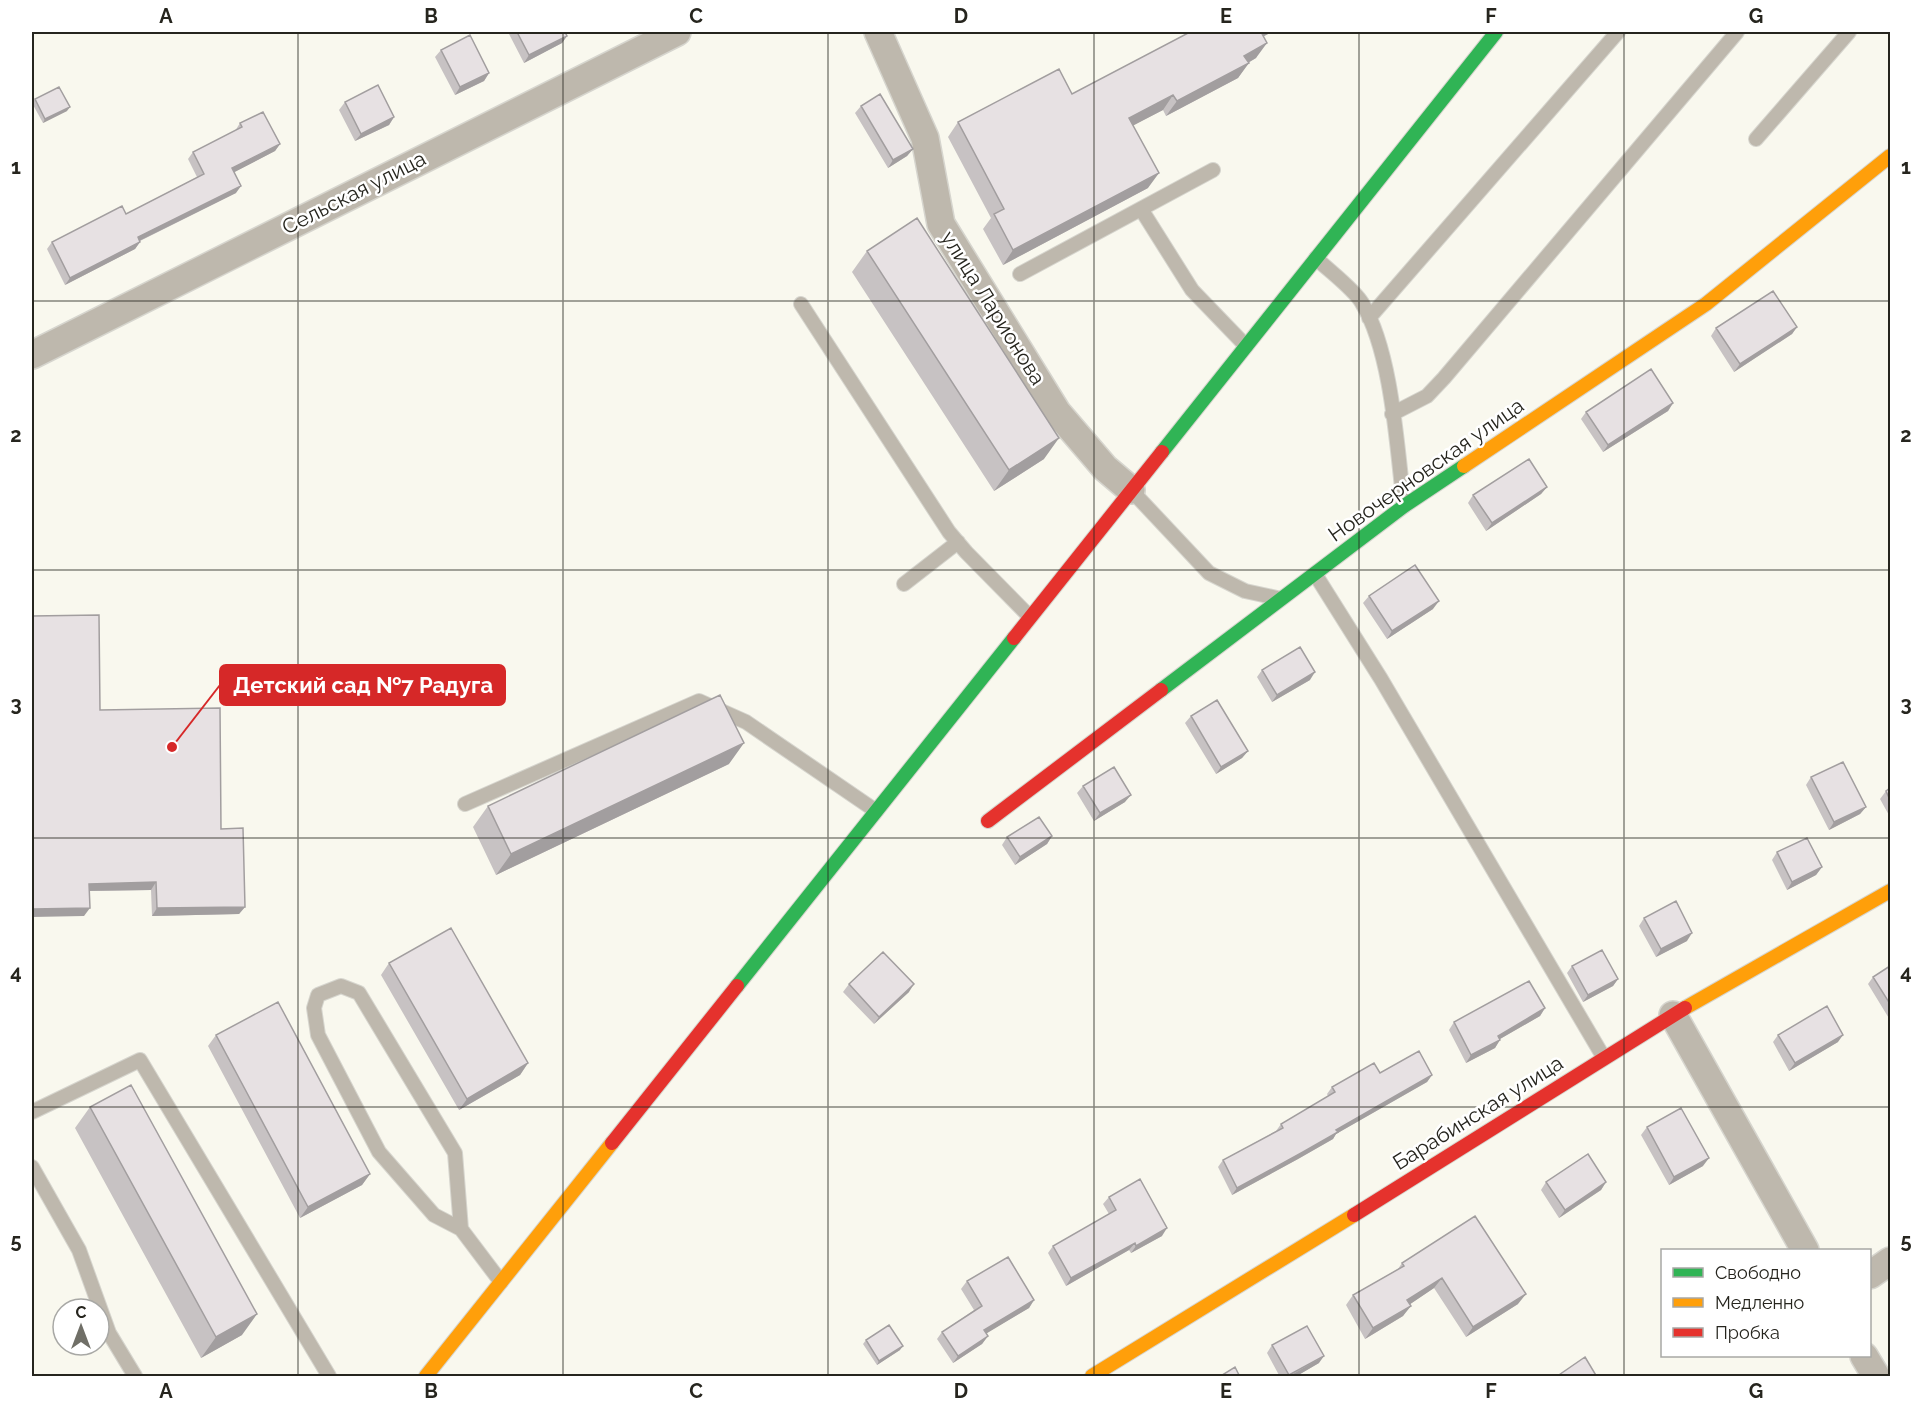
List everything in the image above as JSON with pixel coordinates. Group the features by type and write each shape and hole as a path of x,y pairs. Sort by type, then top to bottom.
{"street":[{"name":"Сельская улица","path":"32,355 677,32"},
{"name":"улица Ларионова","path":"878,32 925,138 941,224 1057,412 1106,468 1131,490"},
{"path":"426,1377 1496,32"},
{"name":"Новочерновская улица","path":"988,822 1404,506 1706,304 1890,156"},
{"name":"Барабинская улица","path":"1092,1377 1216,1302 1673,1015 1890,891"},
{"path":"1673,1015 1804,1249"},
{"path":"1871,1274 1890,1261"},
{"path":"1865,1357 1876,1377"}],"lane":[{"path":"1369,318 1618,32"},
{"path":"1392,414 1427,396 1444,378 1737,32"},
{"path":"1756,139 1849,32"},
{"path":"1020,274 1214,170"},
{"path":"1142,209 1192,290 1246,346"},
{"path":"1316,258 1361,301 1375,331 1392,414 1404,506"},
{"path":"801,304 957,542 1030,617"},
{"path":"1131,490 1209,573 1245,591 1282,599"},
{"path":"904,584 957,542"},
{"path":"1315,574 1387,689 1604,1058"},
{"path":"465,804 699,701 746,722 876,811"},
{"path":"461,1229 455,1153 378,1023 359,993 341,986 318,995 314,1008 318,1035 379,1152 434,1215 461,1229 501,1282"},
{"path":"32,1112 140,1060 329,1377"},
{"path":"32,1167 79,1250 109,1333 130,1375"}],"building":[{"path":"517,32 565,32 567,36 529,55"},
{"path":"1190,32 1261,32 1267,43 1244,56 1249,63 1177,101 1173,95 1129,118 1159,173 1013,250 994,214 1004,209 958,122 1059,69 1072,94"},
{"path":"470,35 489,73 460,87 441,50"},
{"path":"378,85 394,117 361,134 345,102"},
{"path":"59,87 70,107 45,119 35,99"},
{"path":"880,94 913,149 893,160 861,106"},
{"path":"263,112 280,144 232,168 241,186 138,237 140,242 70,278 52,242 122,206 126,214 204,174 193,152 242,127 240,123"},
{"path":"917,218 1059,438 1009,470 867,251"},
{"path":"1773,291 1797,327 1740,364 1716,328"},
{"path":"1651,369 1673,403 1608,445 1586,412"},
{"path":"1529,459 1547,487 1492,523 1473,495"},
{"path":"1415,565 1439,601 1392,631 1369,596"},
{"path":"99,615 100,710 220,708 221,829 243,828 245,907 157,908 156,882 89,884 90,908 32,909 32,616"},
{"path":"1300,647 1315,672 1277,695 1262,670"},
{"path":"720,695 744,743 511,854 488,806"},
{"path":"1217,700 1248,751 1221,767 1191,716"},
{"path":"1843,762 1866,807 1834,822 1811,777"},
{"path":"1114,767 1131,795 1100,813 1083,786"},
{"path":"1890,788 1890,800 1886,791"},
{"path":"1039,817 1052,836 1020,857 1007,837"},
{"path":"1807,838 1822,867 1792,882 1777,852"},
{"path":"1676,901 1692,933 1661,949 1644,918"},
{"path":"451,928 528,1063 467,1099 389,963"},
{"path":"1602,950 1618,979 1588,995 1572,966"},
{"path":"883,952 914,984 879,1017 849,984"},
{"path":"1890,966 1890,1004 1873,977"},
{"path":"1529,981 1545,1008 1498,1036 1500,1040 1471,1055 1454,1022"},
{"path":"278,1002 370,1174 308,1207 216,1035"},
{"path":"1827,1006 1843,1035 1795,1063 1778,1035"},
{"path":"1419,1051 1432,1075 1336,1130 1338,1132 1237,1188 1223,1160 1283,1128 1281,1124 1335,1092 1332,1087 1374,1063 1380,1073"},
{"path":"131,1085 257,1314 216,1337 90,1107"},
{"path":"1681,1108 1709,1158 1674,1177 1647,1127"},
{"path":"1588,1154 1606,1182 1565,1210 1546,1182"},
{"path":"1140,1179 1167,1228 1071,1278 1053,1246 1116,1210 1109,1197"},
{"path":"1475,1216 1526,1294 1473,1327 1442,1278 1407,1300 1411,1306 1373,1328 1353,1295 1404,1266 1402,1263"},
{"path":"1008,1257 1034,1300 984,1330 988,1336 958,1356 942,1332 982,1306 967,1281"},
{"path":"889,1325 903,1346 879,1361 866,1340"},
{"path":"1307,1326 1324,1356 1289,1375 1272,1345"},
{"path":"1585,1357 1597,1377 1556,1377"},
{"path":"1235,1367 1240,1377 1219,1377"}],"traffic: fast":[{"path":"1162,452 1496,32"},
{"path":"1161,690 1404,506 1464,466"},
{"path":"737,986 1014,638"}],"traffic: slow":[{"path":"1464,466 1706,304 1890,156"},
{"path":"1685,1008 1890,891"},
{"path":"426,1376 612,1143"},
{"path":"1092,1376 1354,1215"}],"traffic: jam":[{"path":"1014,638 1162,452"},
{"path":"988,821 1161,690"},
{"path":"612,1143 737,986"},
{"path":"1354,1215 1685,1008"}],"place":[{"name":"Детский сад №7 Радуга","path":"172,747"}]}
